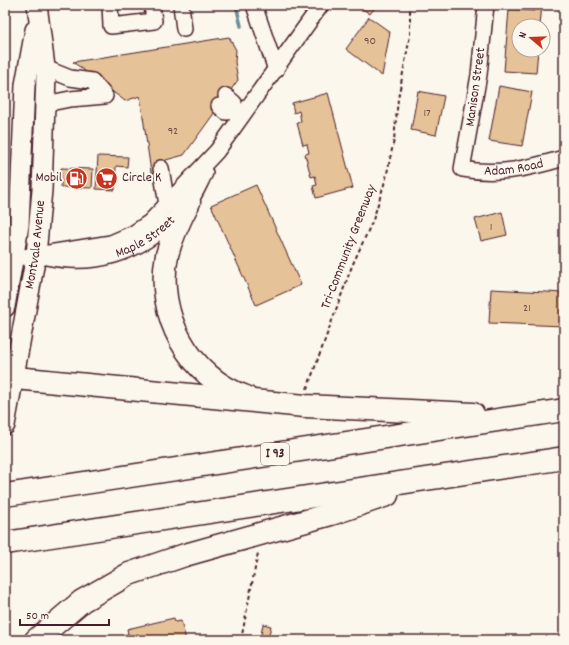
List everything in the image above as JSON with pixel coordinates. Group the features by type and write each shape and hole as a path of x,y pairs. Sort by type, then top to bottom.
{"highway":[{"path":"189,202 171,242 166,268 166,304 175,331 191,358 216,380 244,396 276,403"},
{"path":"9,377 276,403 386,410 524,416"},
{"name":"I 93","path":"5,495 564,410"},
{"path":"11,542 564,458"},
{"path":"36,640 82,601 129,574 185,555 331,514 441,476"}],"main road":[{"name":"Montvale Avenue","path":"5,424 9,377 36,255 42,190 45,68 37,10"},
{"name":"Montvale Avenue","path":"5,308 9,259 19,225 25,85 37,10"}],"street":[{"path":"110,5 110,26 154,21 152,5"},
{"path":"181,5 184,29"},
{"path":"254,5 276,70"},
{"name":"Maple Street","path":"36,255 73,261 99,259 118,254 150,239 189,202 238,114 276,70 321,5"},
{"name":"Manison Street","path":"462,169 480,75 486,5"},
{"path":"45,68 70,78 92,81 105,96 70,99 45,104"},
{"path":"222,101 226,112 238,114"},
{"name":"Maple Street","path":"9,259 111,243 123,239 146,225 218,151"},
{"name":"Adam Road","path":"462,169 478,172 508,172 564,158"},
{"path":"161,168 167,205"}],"path":[{"name":"Tri-Community Greenway","path":"307,390 352,266 373,220 386,178 394,140 398,99 410,36 410,5"},
{"path":"241,640 258,549"}],"building":[{"path":"357,5 377,5 370,14"},
{"path":"534,5 542,5 541,18 511,18 511,58 537,58 536,73 504,71 509,9 534,11"},
{"path":"369,17 390,32 382,76 346,49"},
{"path":"229,37 236,50 235,62 238,80 184,155 166,160 152,179 140,96 125,101 73,62"},
{"path":"499,86 532,92 522,146 489,141"},
{"path":"418,91 444,96 436,135 411,130"},
{"path":"328,93 353,188 316,198 313,186 317,185 315,176 311,177 305,154 309,153 307,144 303,145 297,123 301,121 299,111 294,113 292,103"},
{"name":"Circle K","path":"98,156 128,157 127,167 116,166 115,190 96,189"},
{"name":"Mobil","path":"61,168 93,169 92,188 61,187"},
{"path":"256,185 301,285 256,305 211,205"},
{"path":"502,212 507,235 481,241 475,219"},
{"path":"491,289 564,293 564,326 489,323"},
{"path":"174,618 175,622 181,621 186,640 124,640 123,635 128,634 127,629"},
{"path":"263,624 271,626 268,640 260,640"}],"waterway":[{"path":"236,5 241,26"}],"place":[{"name":"Mobil","path":"77,178"},
{"name":"Circle K","path":"106,178"}]}
